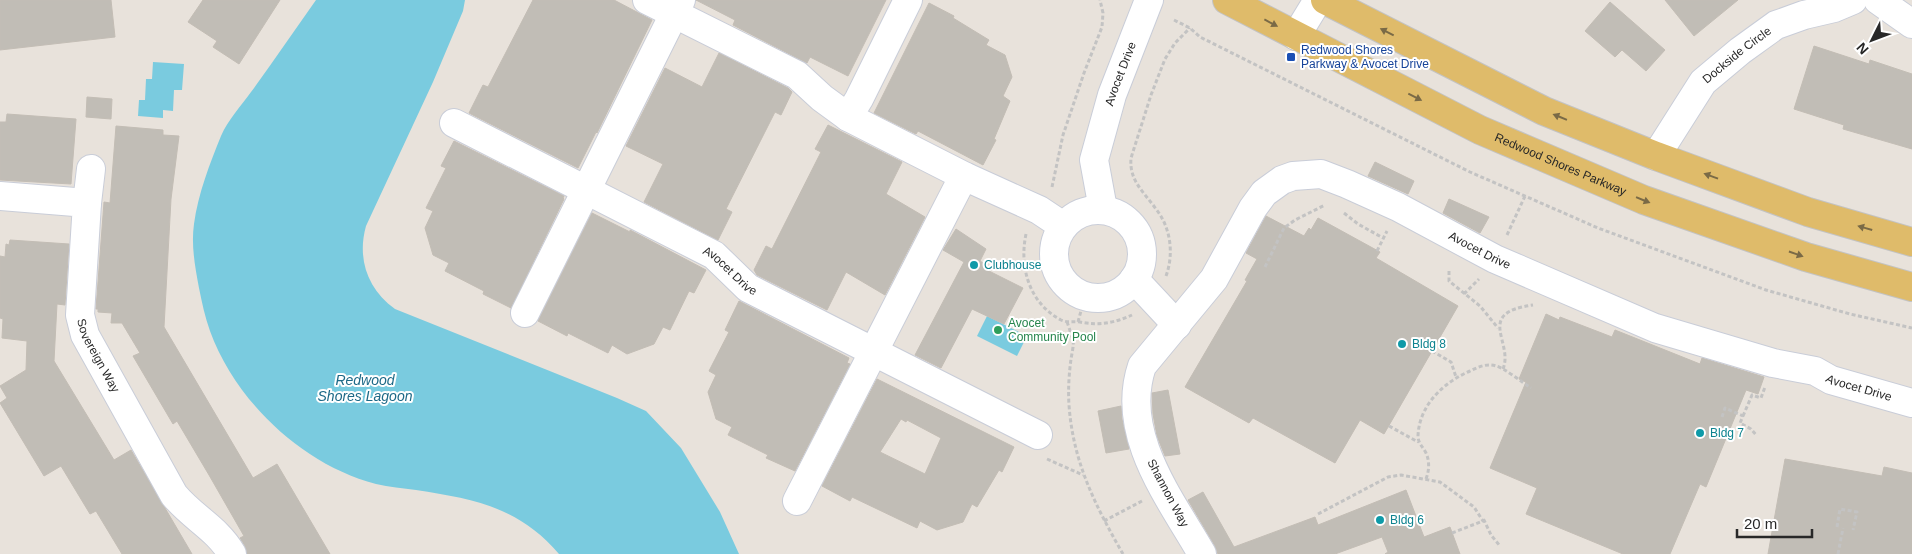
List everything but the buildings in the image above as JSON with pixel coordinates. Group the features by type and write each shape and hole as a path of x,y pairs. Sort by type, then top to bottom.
{"main road":[{"name":"Redwood Shores Parkway","path":"1227,0 1480,130 1644,200 1806,257 1912,287"},
{"path":"1325,0 1544,111 1656,156 1808,212 1912,242"}],"street":[{"path":"646,0 678,7 797,75 822,98 848,117 966,177 1039,210 1062,226"},
{"path":"848,117 908,0"},
{"name":"Avocet Drive","path":"1103,209 1094,160 1112,95 1149,0"},
{"path":"1296,36 1318,0"},
{"name":"Dockside Circle","path":"1656,156 1703,82 1740,51 1776,26 1804,15 1834,8 1853,0"},
{"path":"1878,0 1912,24"},
{"path":"525,313 678,7"},
{"name":"Avocet Drive","path":"454,122 714,255 748,288 873,351 1039,445"},
{"name":"Sovereign Way","path":"91,169 80,315 85,335 174,495 186,508 220,536 232,554"},
{"name":"Avocet Drive","path":"1177,325 1214,279 1253,208 1264,192 1282,180 1293,176 1321,174 1398,207 1495,259 1655,328 1773,363 1815,371 1831,380 1912,403"},
{"path":"796,501 958,186 966,177"},
{"path":"0,196 87,203"},
{"path":"1103,209 1117,214 1129,223 1138,236 1142,251 1141,266 1134,279 1124,289 1112,296 1099,298 1085,296 1072,290 1062,280 1056,267 1053,253 1056,239 1062,226 1074,216 1088,210 1103,209"},
{"path":"1134,279 1177,325"},
{"name":"Shannon Way","path":"1177,325 1142,366 1137,381 1135,399 1140,432 1157,479 1202,554"}],"path":[{"path":"1052,188 1063,135 1080,83 1102,27 1103,13 1100,0"},
{"path":"1174,20 1190,28 1200,37 1462,167 1598,228 1766,290 1850,314 1912,328"},
{"path":"1163,283 1170,260 1168,232 1156,209 1139,189 1130,165 1151,95 1165,58 1170,49 1190,28"},
{"path":"1504,241 1524,196"},
{"path":"1264,267 1284,228 1320,207 1328,205"},
{"path":"1341,211 1358,224 1383,238"},
{"path":"1028,229 1023,255 1027,280 1043,306 1061,320 1098,325 1114,322 1135,313"},
{"path":"1449,271 1449,281 1480,306 1499,328"},
{"path":"1464,294 1484,276"},
{"path":"1078,322 1085,296"},
{"path":"1503,369 1505,359 1499,328 1501,321 1508,313 1517,308 1538,305"},
{"path":"1067,322 1073,341 1069,380 1071,422 1083,475 1104,521 1123,554"},
{"path":"1432,351 1451,362 1456,377"},
{"path":"1757,436 1751,429 1740,423 1752,395 1761,398 1773,363"},
{"path":"1426,479 1428,461 1419,442 1418,435 1423,414 1440,389 1456,377 1483,365 1496,366 1503,369 1531,388"},
{"path":"1722,417 1725,408 1743,416"},
{"path":"1389,426 1419,442"},
{"path":"1039,445 1083,475"},
{"path":"1318,514 1388,477 1401,475 1440,482 1466,500 1479,512 1483,521"},
{"path":"1104,521 1144,501"},
{"path":"1837,527 1840,509 1857,512 1853,530"},
{"path":"1452,533 1483,521 1483,518 1489,532 1500,546"},
{"path":"1838,554 1843,528"}],"water":[{"name":"Redwood Shores Lagoon","path":"316,0 465,0 463,11 433,82 366,226 363,250 364,261 371,282 377,292 395,309 646,411 681,448 720,512 739,554 559,554 528,525 494,508 457,497 376,484 349,475 323,462 298,446 275,427 255,406 237,382 222,357 210,331 196,272 193,232 198,201 224,130"},
{"path":"153,62 184,64 182,90 174,90 173,111 163,110 163,118 138,116 139,100 145,100 146,79 152,79"},
{"name":"Avocet Community Pool","path":"987,316 1027,336 1017,356 977,336"}],"place":[{"name":"Redwood Shores Parkway & Avocet Drive","path":"1291,57"},
{"name":"Clubhouse","path":"974,265"},
{"name":"Avocet Community Pool","path":"998,330"},
{"name":"Bldg 8","path":"1402,344"},
{"name":"Bldg 7","path":"1700,433"},
{"name":"Bldg 6","path":"1380,520"}]}
